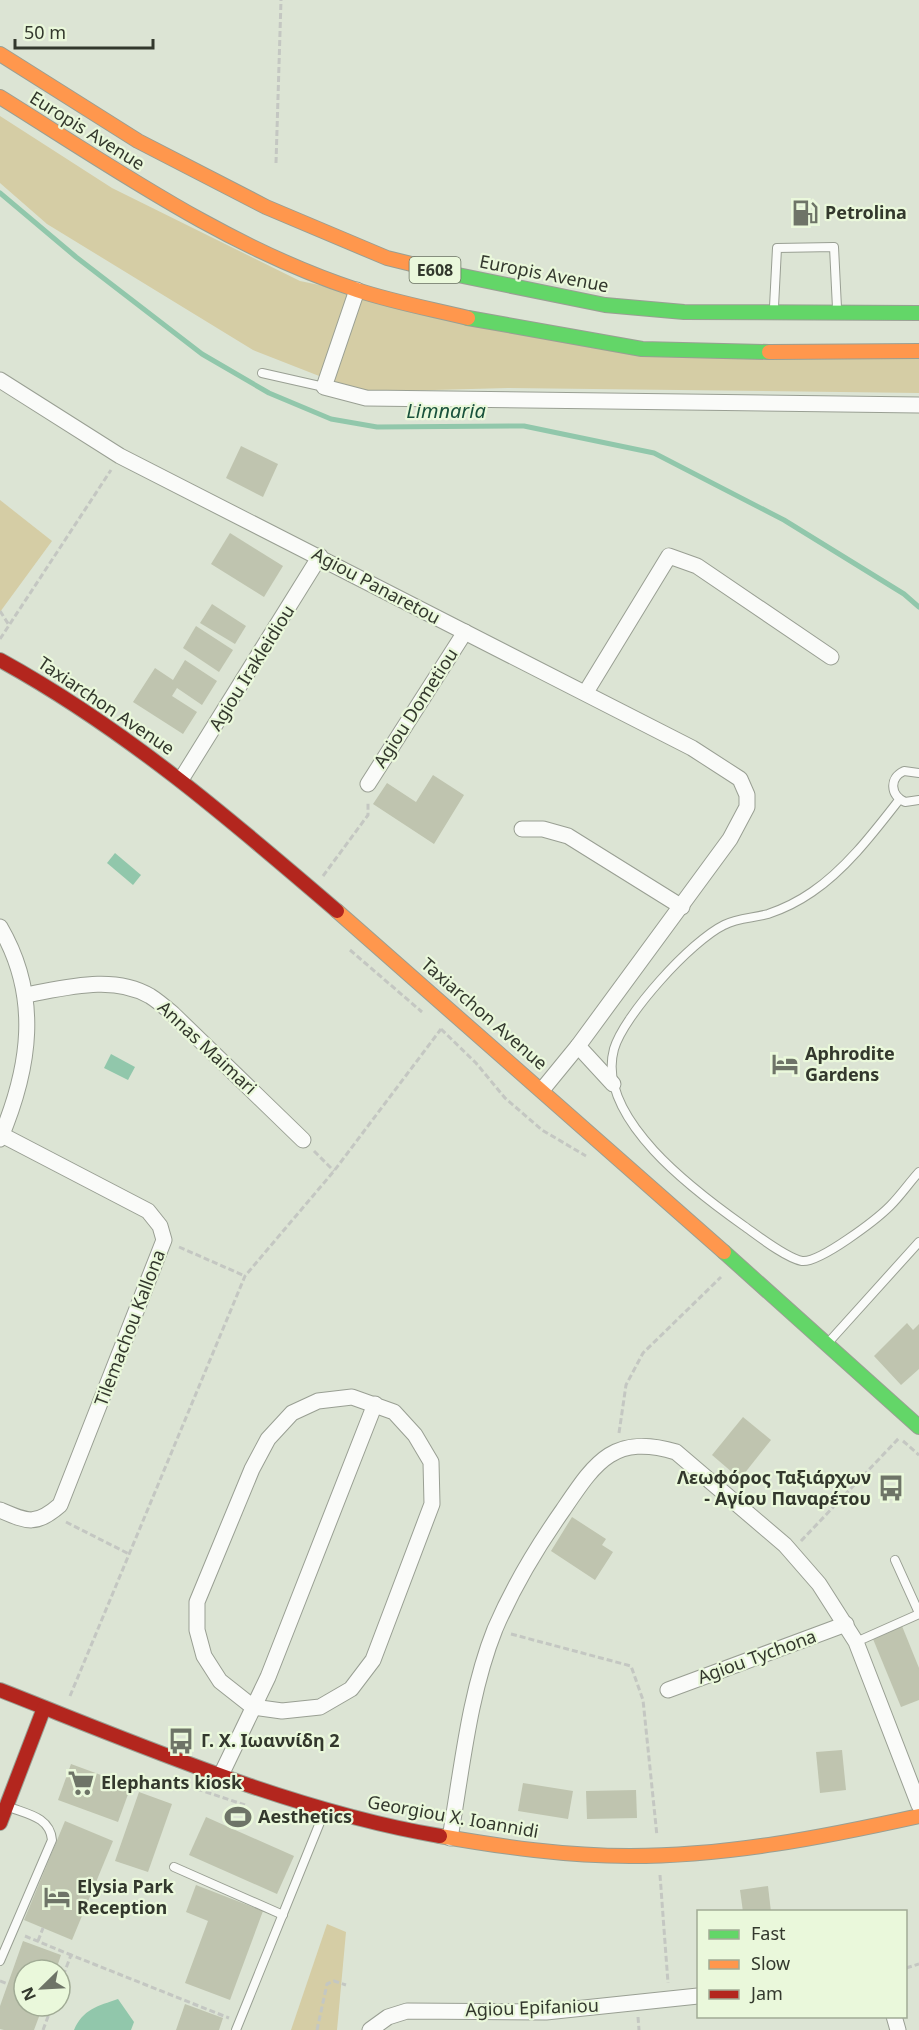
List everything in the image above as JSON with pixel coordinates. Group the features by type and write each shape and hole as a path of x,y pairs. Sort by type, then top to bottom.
{"main road":[{"name":"Europis Avenue","path":"0,54 138,141 266,207 387,258 507,287 605,305 684,312 919,313"},
{"name":"Europis Avenue","path":"0,97 172,205 281,260 357,290 470,318 642,349 717,353 919,351"},
{"name":"Taxiarchon Avenue","path":"0,660 33,677 104,722 182,778 456,1012 919,1427"},
{"name":"Georgiou X. Ioannidi","path":"0,1690 221,1775 325,1810 450,1838 590,1855 659,1855 804,1840 919,1816"},
{"path":"0,1823 44,1707"}],"street":[{"path":"357,290 324,387 366,398 919,405"},
{"name":"Agiou Panaretou","path":"0,380 120,456 586,692 692,748 740,779 747,795 747,807 730,839 682,907"},
{"name":"Agiou Irakleidiou","path":"182,778 320,556"},
{"path":"586,692 669,556 696,566 831,657"},
{"name":"Agiou Dometiou","path":"368,784 465,632"},
{"path":"522,830 543,828 568,836 682,907 578,1046 542,1090"},
{"path":"0,927 7,938 25,995 27,1021 23,1073 1,1137"},
{"name":"Annas Maimari","path":"25,995 90,984 120,986 149,995 173,1014 303,1140"},
{"path":"578,1046 613,1084"},
{"name":"Tilemachou Kallona","path":"1,1137 148,1211 160,1226 164,1240 60,1505 49,1514"},
{"path":"352,1397 375,1404 394,1412 415,1435 431,1462 432,1504 373,1660 351,1689 320,1707 282,1711 253,1707 220,1681 204,1656 197,1630 197,1602 225,1530 268,1439 292,1413 318,1401 352,1397"},
{"path":"221,1775 268,1677 375,1404"},
{"path":"450,1838 477,1691 495,1629 534,1552 584,1480 602,1460 627,1447 653,1445 676,1452 790,1552 819,1584 856,1642 919,1804"},
{"path":"0,1510 23,1520 44,1518 49,1514"},
{"name":"Agiou Tychona","path":"668,1690 846,1624"},
{"name":"Agiou Epifaniou","path":"370,2030 388,2017 407,2011 546,2012 697,1996"}],"lane":[{"path":"773,314 777,248 834,247 838,314"},
{"path":"262,373 324,387"},
{"path":"899,800 893,786 896,776 904,771 919,773"},
{"path":"899,800 910,803 919,800"},
{"path":"899,800 836,872 814,891 768,914 723,925 666,973 624,1030 615,1048 612,1062 613,1084 623,1109 655,1152 720,1210 757,1236 803,1261 814,1259 829,1251 889,1208 919,1172"},
{"path":"826,1345 919,1242"},
{"path":"856,1642 919,1613 895,1560"},
{"path":"0,1961 52,1840 51,1830 43,1821 7,1806"},
{"path":"238,2026 325,1810"},
{"path":"174,1867 283,1915"}],"path":[{"path":"276,163 281,0"},
{"path":"0,639 120,456"},
{"path":"0,611 9,625"},
{"path":"313,890 368,815 368,784"},
{"path":"343,944 423,1013"},
{"path":"62,1714 245,1276 334,1171 456,1012"},
{"path":"432,1021 476,1063 505,1098 542,1131 588,1158"},
{"path":"303,1140 334,1171"},
{"path":"164,1240 245,1276"},
{"path":"616,1452 626,1385 643,1353 721,1278 712,1269"},
{"path":"891,1430 919,1455"},
{"path":"790,1552 899,1438"},
{"path":"49,1514 129,1554"},
{"path":"495,1629 631,1666 642,1700 659,1855 669,1999"},
{"path":"38,1941 43,1928"},
{"path":"13,1931 238,2026"},
{"path":"69,1958 70,1954"},
{"path":"0,1981 8,1984"},
{"path":"317,2030 327,1984 334,1981 346,1984"}],"shaded area":[{"path":"0,116 112,188 300,281 650,353 919,354 919,393 508,388 360,392 253,350 47,224 0,183"},
{"path":"0,500 52,541 0,612"},
{"path":"115,853 141,875 133,885 107,863"},
{"path":"111,1054 135,1067 128,1080 104,1068"},
{"path":"327,1924 346,1932 337,2030 291,2030"},
{"path":"118,1999 134,2022 131,2030 74,2030 87,2013 98,2006"}],"building":[{"path":"241,446 278,464 263,497 226,478"},
{"path":"230,533 283,566 264,597 211,564"},
{"path":"212,604 246,626 235,644 200,623"},
{"path":"196,626 233,650 219,672 183,648"},
{"path":"185,660 217,681 202,705 177,688 172,696 197,712 183,734 133,702 155,668 173,680"},
{"path":"433,775 464,795 434,844 373,804 387,783 416,802"},
{"path":"907,1323 913,1330 919,1324 919,1369 901,1385 874,1356"},
{"path":"743,1417 771,1440 740,1479 712,1455"},
{"path":"572,1517 606,1539 602,1545 613,1552 595,1580 551,1551"},
{"path":"902,1626 919,1668 919,1700 901,1707 873,1639"},
{"path":"842,1750 846,1790 820,1793 816,1752"},
{"path":"71,1764 131,1786 118,1822 58,1800"},
{"path":"523,1783 573,1791 568,1819 518,1811"},
{"path":"636,1790 637,1818 587,1819 586,1791"},
{"path":"139,1792 172,1804 148,1872 115,1861"},
{"path":"206,1817 294,1856 277,1894 189,1855"},
{"path":"65,1821 113,1841 72,1940 24,1920"},
{"path":"196,1885 263,1911 230,2000 185,1983 208,1921 186,1912"},
{"path":"768,1886 771,1910 743,1910 740,1890"},
{"path":"23,1941 61,1955 60,1958 17,1958"},
{"path":"12,1972 12,2018 38,2018 34,2030 0,2029 0,2006"},
{"path":"185,2004 223,2018 219,2030 176,2030"}],"waterway":[{"name":"Limnaria","path":"0,193 76,257 202,354 269,393 331,419 377,427 524,426 654,453 784,520 904,594 919,607"}],"traffic: fast":[{"path":"448,273 605,305 684,312 919,313"},
{"path":"468,318 642,349 769,352"},
{"path":"724,1252 919,1427"}],"traffic: slow":[{"path":"0,54 138,141 266,207 387,258 448,273"},
{"path":"0,97 173,204 263,252 309,273 357,290 468,318"},
{"path":"769,352 919,351"},
{"path":"337,911 724,1252"},
{"path":"440,1836 558,1853 606,1856 667,1855 776,1844 919,1816"}],"traffic: jam":[{"path":"0,660 90,715 175,776 337,911"},
{"path":"0,1690 162,1754 273,1793 384,1825 440,1836"},
{"path":"0,1823 44,1708"}],"place":[{"name":"Petrolina","path":"805,213"},
{"name":"Aphrodite Gardens","path":"785,1064"},
{"name":"Λεωφόρος Ταξιάρχων - Αγίου Παναρέτου","path":"891,1488"},
{"name":"Γ. Χ. Ιωαννίδη 2","path":"181,1741"},
{"name":"Elephants kiosk","path":"81,1783"},
{"name":"Aesthetics","path":"238,1817"},
{"name":"Elysia Park Reception","path":"57,1897"}]}
